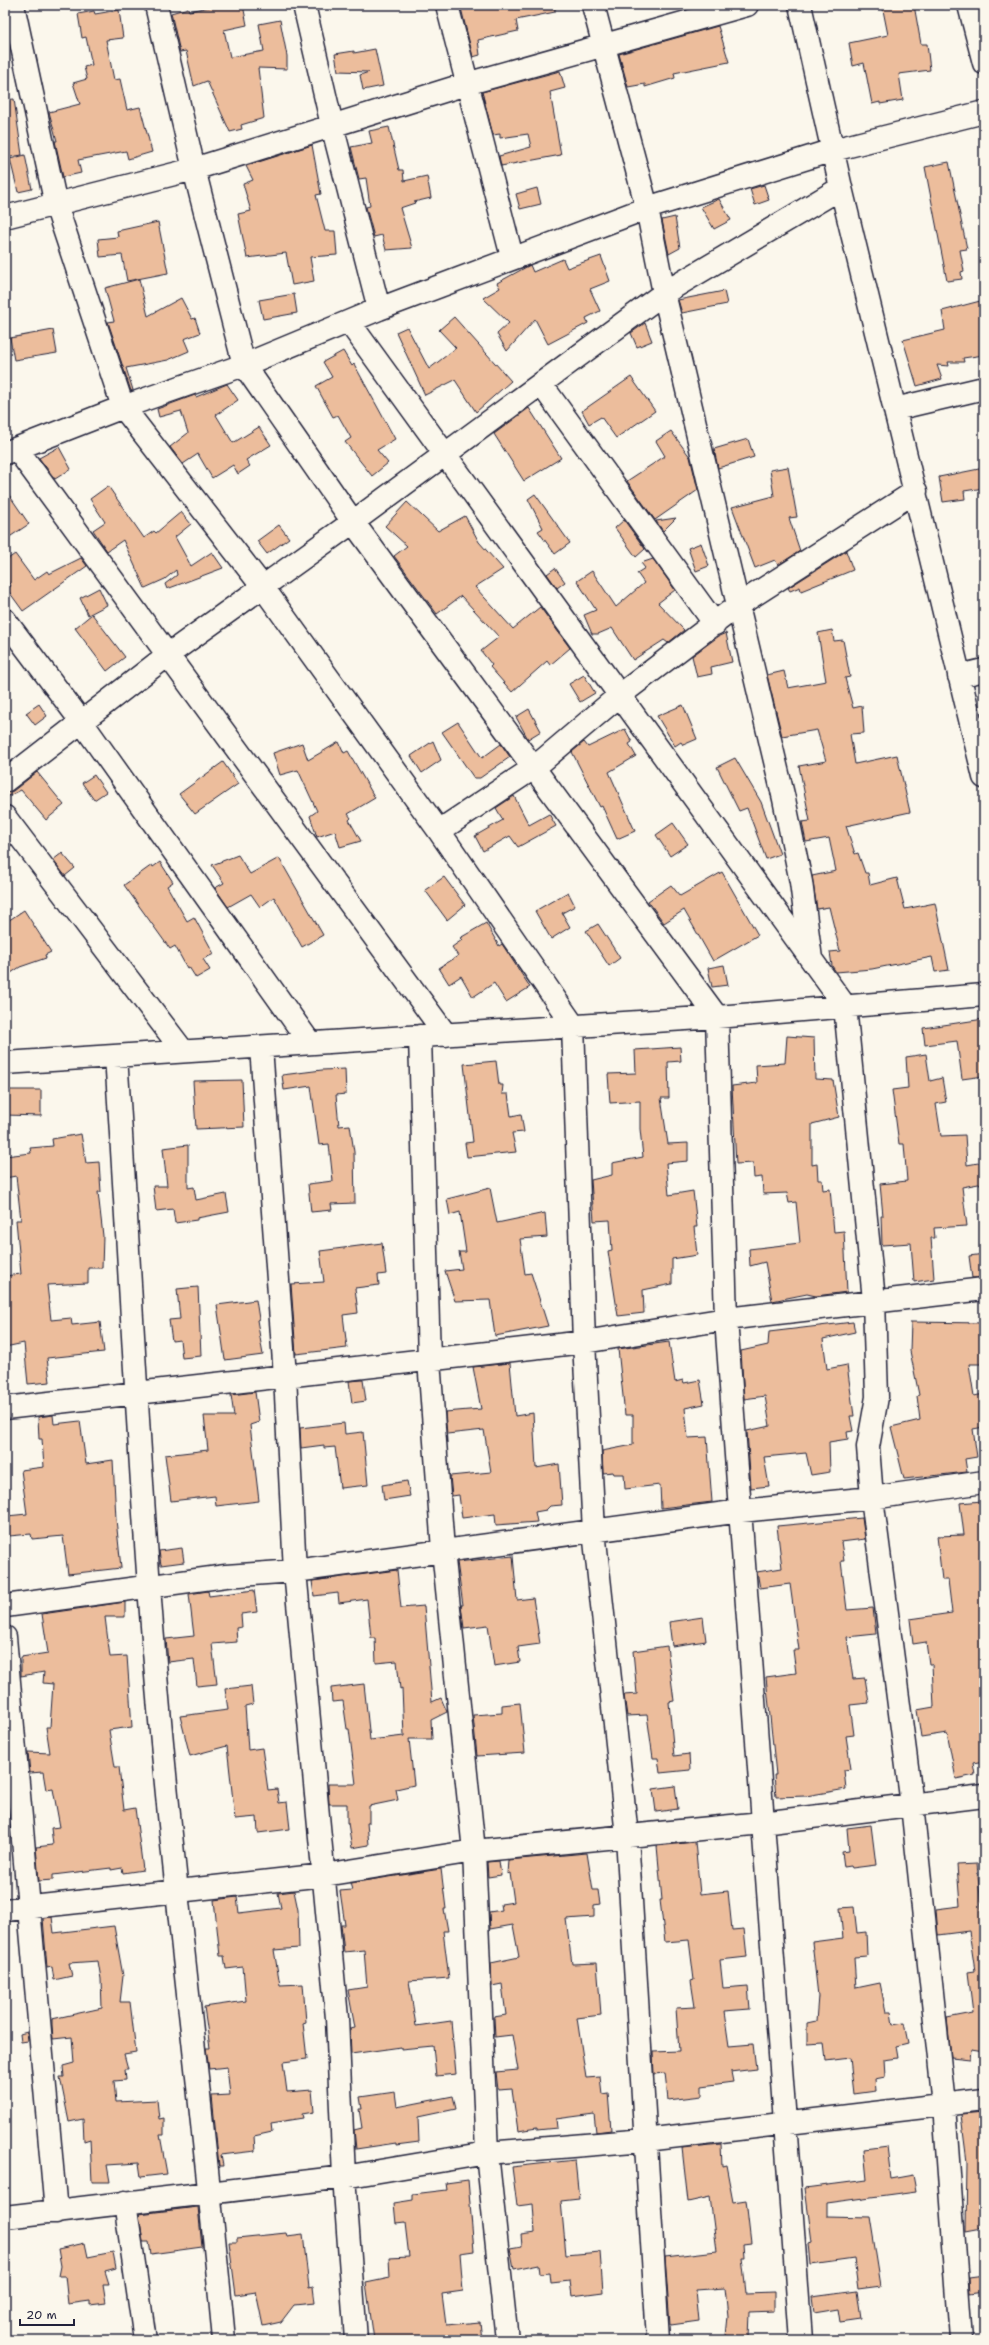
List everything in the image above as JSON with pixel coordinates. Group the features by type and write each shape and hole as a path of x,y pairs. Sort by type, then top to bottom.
{"street":[{"path":"14,5 56,205 123,407 262,586 439,831 572,1025 584,1342 594,1531 627,1836 658,2340"},
{"path":"156,5 194,169 244,365 353,522 535,767 717,1017 726,1319 801,2340"},
{"path":"304,5 332,125 379,309"},
{"path":"447,5 466,84 512,257"},
{"path":"593,5 647,208 664,293 784,799 801,882 812,961"},
{"path":"5,217 194,169 466,84 747,5"},
{"path":"800,5 841,188 916,491 984,777"},
{"path":"969,5 984,63"},
{"path":"446,1034 169,654 11,451 123,407 244,365 379,309 512,257 647,208 833,150 984,112"},
{"path":"5,781 169,654 353,522 664,293 841,188"},
{"path":"349,322 845,1006 874,1300 877,1397 868,1447 872,1498 912,1805 944,2106 961,2340"},
{"path":"541,384 715,624"},
{"path":"895,409 984,388"},
{"path":"439,831 535,767 620,695 737,606 916,491"},
{"path":"5,620 81,721 310,1043"},
{"path":"959,676 984,670"},
{"path":"5,817 183,1051"},
{"path":"7,1060 116,1056 572,1025 717,1017 984,995"},
{"path":"420,1036 429,1360 443,1550 474,1851 487,2153 507,2340"},
{"path":"261,1047 285,1376 295,1571 337,2018 344,2177 356,2340"},
{"path":"116,1056 149,1587 177,1891 210,2192 224,2340"},
{"path":"5,1408 584,1342 726,1319 874,1300 984,1289"},
{"path":"5,1606 226,1576 295,1571 741,1511 872,1498 984,1482"},
{"path":"5,1637 56,2212"},
{"path":"5,1910 324,1875 474,1851 762,1823 984,1796"},
{"path":"5,2217 344,2177 487,2153 645,2140 785,2125 984,2100"},
{"path":"125,2202 145,2340"}],"building":[{"path":"221,5 243,5 247,25 224,30 230,57 264,51 259,24 280,20 287,56 287,69 258,68 264,118 241,125 242,129 230,132 207,81 194,86 186,51 180,52 171,13 188,8 189,11"},
{"path":"473,5 555,5 555,12 516,20 518,31 478,40 480,55 473,57 461,8"},
{"path":"882,5 914,5 921,44 927,44 930,70 899,74 903,100 872,104 864,63 853,66 849,43 888,35"},
{"path":"119,10 123,38 106,40 114,80 120,79 127,110 140,107 152,152 128,159 126,151 78,160 81,173 63,177 55,141 57,141 49,112 80,104 73,83 87,79 84,67 92,65 86,37 82,38 78,14 94,11 95,14"},
{"path":"718,26 729,62 674,73 675,78 645,87 645,84 628,87 619,54"},
{"path":"375,49 383,86 363,90 360,75 369,72 338,71 335,54 354,51 354,53"},
{"path":"560,71 565,88 550,92 561,155 501,166 499,156 531,147 528,134 500,138 500,134 493,135 482,92"},
{"path":"14,99 22,155 5,158 5,100"},
{"path":"389,127 399,170 403,170 404,181 427,176 431,198 414,202 415,203 400,208 412,248 386,250 382,235 374,237 366,207 370,206 366,178 359,179 351,147 372,143 369,131"},
{"path":"312,145 321,194 316,195 325,231 335,231 337,255 310,257 314,281 292,285 286,253 247,258 238,214 251,211 243,184 253,180 246,166"},
{"path":"25,155 32,189 18,192 10,159"},
{"path":"949,162 967,249 960,250 964,271 961,272 962,279 947,281 925,167"},
{"path":"764,185 769,200 755,205 750,189"},
{"path":"537,188 541,204 520,209 516,194"},
{"path":"719,199 731,220 714,229 701,207"},
{"path":"675,217 680,248 669,254 662,220"},
{"path":"158,222 168,273 127,281 122,255 100,257 98,239 118,237 117,231"},
{"path":"601,256 610,281 590,289 600,311 586,318 588,323 548,344 535,319 507,351 497,334 509,323 483,298 500,288 497,283 530,265 533,272 563,259 567,268"},
{"path":"139,279 148,316 181,298 192,319 195,318 200,333 184,339 189,351 168,360 126,368 133,390 131,391 108,322 114,321 105,288"},
{"path":"724,291 727,304 682,313 678,300"},
{"path":"294,294 297,313 263,319 259,300"},
{"path":"984,300 984,355 963,358 964,362 948,362 949,366 937,365 942,379 917,386 903,340 945,330 942,311"},
{"path":"454,317 511,381 476,412 455,380 425,395 396,332 407,327 429,369 456,348 439,330"},
{"path":"645,323 652,341 637,347 631,333"},
{"path":"53,330 57,353 14,360 10,338"},
{"path":"343,351 352,366 354,364 395,439 377,450 388,463 372,476 345,442 351,438 338,415 333,417 316,386 332,377 323,362"},
{"path":"631,377 655,411 616,438 601,417 589,424 582,411"},
{"path":"227,384 238,400 216,415 233,443 259,427 271,445 246,460 250,466 238,474 233,465 212,478 198,454 183,464 170,447 188,433 181,411 159,417 157,409 195,395 196,397"},
{"path":"529,408 561,458 524,481 494,434"},
{"path":"671,431 690,457 698,490 655,520 627,481 665,456 656,441"},
{"path":"748,439 754,457 718,468 714,449"},
{"path":"59,447 71,469 55,479 39,458"},
{"path":"788,467 797,517 789,518 800,551 778,565 775,560 755,568 732,507 774,496 770,470"},
{"path":"984,468 984,488 964,491 965,499 943,502 939,477"},
{"path":"108,486 144,538 154,531 156,533 181,512 191,524 175,537 191,566 212,552 223,568 167,589 165,584 177,575 176,570 165,579 145,588 123,540 107,551 93,530 105,522 90,499"},
{"path":"5,489 29,524 5,540"},
{"path":"535,494 570,543 555,554 538,531 543,528 528,499"},
{"path":"407,502 438,531 465,516 479,542 503,569 475,587 513,629 540,607 570,648 550,665 547,661 512,692 490,667 492,665 481,651 499,637 461,596 437,614 394,556 407,546 385,526"},
{"path":"676,518 663,531 656,521"},
{"path":"624,520 645,549 636,557 615,528"},
{"path":"279,525 289,538 267,554 257,541"},
{"path":"701,543 709,566 696,571 688,548"},
{"path":"846,551 853,570 801,591 800,587 790,591 788,588"},
{"path":"15,554 34,580 47,571 49,574 81,558 87,566 23,611 7,589 11,586 5,577 5,561"},
{"path":"653,559 675,590 658,603 684,630 668,643 664,640 633,660 612,628 598,634 592,634 584,615 596,610 577,581 592,571 616,607 644,583 637,573 645,568 641,563"},
{"path":"555,568 565,582 557,588 547,574"},
{"path":"99,588 107,605 88,615 80,598"},
{"path":"92,614 125,657 107,671 75,628"},
{"path":"832,630 834,641 843,640 850,677 845,678 853,708 862,706 864,733 850,734 855,764 897,755 910,812 846,826 855,854 858,853 865,873 868,873 870,885 897,878 905,909 935,903 949,970 935,972 932,957 872,969 836,972 832,966 830,952 840,951 829,907 817,909 812,876 836,871 829,838 806,842 802,822 810,821 799,766 826,761 817,730 782,736 767,675 784,671 788,688 826,681 818,633"},
{"path":"726,633 732,662 711,667 712,674 697,677 692,656 719,636"},
{"path":"584,675 595,693 580,702 569,684"},
{"path":"39,704 47,716 35,725 26,713"},
{"path":"683,705 697,739 683,745 681,742 675,746 657,716"},
{"path":"529,709 541,731 528,739 516,717"},
{"path":"458,722 482,758 501,744 510,757 480,778 474,778 442,732"},
{"path":"625,729 632,742 629,744 636,756 609,772 635,831 617,839 602,806 600,807 572,752 584,742 588,747"},
{"path":"433,741 441,760 422,773 411,756"},
{"path":"339,742 344,753 348,751 375,798 348,814 351,818 349,820 361,841 340,847 335,831 317,837 310,816 317,811 298,770 280,775 273,753 302,743 308,760"},
{"path":"735,758 761,802 780,854 766,859 747,808 739,811 717,767"},
{"path":"223,762 238,784 195,814 179,794"},
{"path":"37,772 64,805 46,820 21,790 5,798 5,793 13,791"},
{"path":"94,775 106,792 94,800 82,783"},
{"path":"514,796 529,825 549,814 556,826 518,847 510,836 483,851 475,836 503,820 496,808"},
{"path":"673,823 688,844 670,856 656,835"},
{"path":"62,853 75,868 65,876 53,860"},
{"path":"238,855 250,874 279,858 323,935 302,947 274,897 260,907 251,894 228,907 215,888 224,883 212,865"},
{"path":"160,862 173,882 167,886 187,921 194,917 214,954 203,959 210,970 196,978 189,967 187,968 175,946 170,949 124,885 152,865 153,867"},
{"path":"722,872 758,935 713,961 684,910 664,923 648,901 671,885 680,896"},
{"path":"444,877 465,905 447,920 425,890"},
{"path":"568,892 575,906 562,913 570,927 551,939 535,911"},
{"path":"24,910 51,952 45,955 46,958 20,967 5,977 5,923"},
{"path":"486,923 499,946 502,944 530,987 506,1002 494,983 473,997 461,976 449,984 439,968 458,956 452,947 462,940 460,938"},
{"path":"598,924 620,958 609,966 586,931"},
{"path":"724,965 728,985 712,987 708,968"},
{"path":"984,1019 984,1076 962,1079 957,1041 925,1045 923,1028"},
{"path":"787,1036 814,1038 815,1079 833,1080 839,1117 812,1124 812,1165 817,1164 818,1180 822,1180 823,1190 830,1189 834,1232 844,1231 847,1292 816,1296 807,1294 772,1301 765,1262 750,1266 749,1249 800,1243 796,1202 789,1203 787,1193 763,1194 762,1177 754,1178 753,1163 736,1164 732,1086 757,1083 756,1065 785,1063"},
{"path":"680,1047 681,1061 668,1062 669,1098 661,1098 668,1144 688,1143 688,1161 666,1163 669,1195 693,1191 697,1227 694,1227 697,1255 672,1259 672,1284 643,1290 644,1313 618,1316 608,1251 612,1250 610,1220 594,1221 591,1180 612,1175 612,1163 643,1157 640,1129 640,1101 610,1103 608,1074 636,1073 635,1050"},
{"path":"926,1054 930,1081 942,1078 946,1102 936,1104 941,1136 965,1135 967,1165 984,1162 984,1183 962,1187 967,1226 934,1228 935,1238 931,1238 934,1279 914,1282 911,1243 882,1245 881,1216 883,1216 880,1184 907,1181 904,1144 899,1144 892,1090 908,1088 906,1057"},
{"path":"496,1061 499,1085 503,1085 502,1094 508,1094 511,1116 521,1114 524,1132 512,1133 516,1152 467,1157 465,1143 473,1142 464,1064"},
{"path":"345,1069 346,1094 336,1095 339,1126 350,1125 354,1152 355,1203 331,1204 332,1210 311,1212 308,1184 333,1181 329,1144 319,1145 311,1086 284,1090 282,1075"},
{"path":"242,1080 244,1127 196,1129 193,1081"},
{"path":"8,1090 41,1090 41,1116 5,1115 5,1092 8,1092"},
{"path":"81,1134 86,1163 99,1162 101,1192 98,1192 103,1236 102,1268 88,1268 88,1283 47,1285 51,1320 71,1318 72,1325 100,1322 104,1352 47,1358 50,1382 28,1384 24,1343 5,1347 5,1276 21,1274 16,1220 21,1220 16,1176 5,1178 5,1156 31,1153 30,1148 53,1146 52,1139"},
{"path":"188,1145 188,1188 194,1187 196,1200 226,1194 229,1212 197,1218 197,1220 175,1223 173,1209 156,1211 153,1186 167,1186 163,1148"},
{"path":"490,1188 497,1223 545,1213 547,1237 520,1239 525,1274 531,1273 548,1326 495,1336 490,1300 455,1301 445,1271 462,1269 459,1252 466,1252 460,1212 450,1215 447,1199"},
{"path":"382,1243 386,1274 378,1275 379,1285 355,1288 358,1313 343,1315 347,1348 296,1354 291,1284 324,1282 320,1251"},
{"path":"984,1254 984,1277 972,1278 969,1256"},
{"path":"198,1287 201,1356 182,1358 180,1340 172,1341 169,1320 180,1319 177,1289"},
{"path":"256,1300 259,1319 257,1320 263,1355 225,1360 217,1305"},
{"path":"853,1322 855,1332 823,1339 827,1369 847,1365 854,1416 850,1416 853,1431 847,1432 848,1439 829,1442 830,1472 811,1475 806,1453 764,1457 769,1486 751,1488 747,1431 770,1426 765,1396 744,1399 741,1351 768,1345 769,1332"},
{"path":"911,1322 984,1323 984,1364 969,1364 974,1396 984,1394 984,1427 973,1429 977,1457 965,1459 967,1472 904,1479 891,1427 920,1420 917,1396 919,1395 910,1351"},
{"path":"669,1342 675,1382 683,1380 684,1383 700,1380 704,1404 685,1408 688,1438 707,1437 712,1502 661,1508 660,1485 625,1489 624,1474 614,1474 613,1472 603,1473 602,1451 633,1445 633,1415 625,1415 618,1349"},
{"path":"510,1363 515,1416 533,1413 536,1468 559,1464 562,1505 550,1506 546,1510 535,1512 537,1522 496,1525 495,1514 462,1518 459,1495 452,1496 450,1476 491,1472 484,1430 447,1434 445,1412 481,1409 473,1367"},
{"path":"363,1380 366,1401 352,1403 349,1381"},
{"path":"255,1392 259,1422 250,1425 259,1501 216,1506 215,1496 171,1501 165,1455 208,1450 204,1416 234,1416 231,1395"},
{"path":"53,1415 54,1424 80,1421 86,1464 113,1460 116,1519 121,1568 68,1574 63,1536 32,1539 31,1534 9,1536 7,1516 27,1514 21,1470 44,1467 42,1439 39,1439 38,1417"},
{"path":"344,1423 345,1434 363,1432 368,1485 340,1488 335,1447 324,1448 324,1445 301,1448 300,1428"},
{"path":"407,1481 410,1496 384,1500 382,1485"},
{"path":"982,1501 984,1581 980,1581 984,1616 984,1761 973,1763 975,1775 956,1779 947,1733 921,1737 917,1710 934,1707 932,1664 929,1664 926,1642 913,1644 910,1619 952,1613 948,1580 942,1580 937,1536 964,1535 960,1503"},
{"path":"862,1518 865,1539 841,1542 844,1561 841,1561 847,1610 873,1608 876,1634 847,1637 853,1679 865,1678 869,1703 850,1705 854,1735 846,1736 851,1769 844,1770 846,1789 806,1796 776,1797 774,1775 776,1775 766,1677 796,1673 793,1650 799,1650 790,1584 760,1588 757,1572 782,1568 777,1526"},
{"path":"182,1548 184,1562 161,1565 159,1551"},
{"path":"513,1556 517,1600 533,1598 540,1644 518,1647 520,1662 494,1666 488,1625 464,1628 461,1605 463,1605 457,1562"},
{"path":"397,1570 401,1608 424,1606 432,1702 441,1698 447,1712 431,1720 432,1739 409,1739 414,1785 396,1789 398,1800 369,1806 369,1823 367,1823 369,1845 352,1848 347,1823 347,1804 329,1804 328,1784 356,1784 349,1729 347,1729 343,1701 332,1702 331,1688 364,1684 370,1740 404,1736 402,1688 400,1689 397,1661 376,1663 375,1638 371,1638 367,1599 339,1603 338,1593 314,1596 312,1581"},
{"path":"254,1590 257,1612 241,1614 242,1627 236,1628 237,1642 212,1644 217,1684 197,1686 194,1659 168,1662 166,1639 194,1636 189,1594 208,1591 209,1596"},
{"path":"125,1602 125,1617 105,1617 110,1657 127,1656 132,1727 109,1730 115,1767 119,1767 124,1810 135,1808 143,1870 123,1873 122,1868 111,1870 111,1868 53,1875 53,1880 39,1881 36,1847 53,1845 51,1828 60,1827 53,1789 46,1790 43,1772 30,1773 28,1752 50,1753 46,1727 50,1727 53,1684 43,1683 44,1672 21,1676 21,1657 48,1653 42,1614"},
{"path":"703,1617 706,1641 672,1646 669,1622"},
{"path":"667,1646 674,1701 669,1702 674,1756 689,1754 690,1770 660,1773 658,1758 653,1758 647,1715 627,1716 624,1695 637,1694 633,1651"},
{"path":"251,1686 253,1704 245,1706 248,1750 262,1748 268,1790 277,1789 279,1803 287,1802 290,1829 258,1833 257,1817 235,1819 227,1746 190,1756 180,1716 228,1710 225,1689"},
{"path":"520,1703 525,1753 477,1756 473,1715 502,1713 502,1705"},
{"path":"675,1786 678,1809 656,1812 653,1789"},
{"path":"871,1825 876,1865 852,1868 851,1866 844,1867 842,1852 849,1851 847,1828"},
{"path":"695,1842 700,1894 728,1891 732,1930 744,1929 747,1957 720,1960 723,1988 748,1986 750,2009 724,2011 729,2046 753,2044 756,2069 731,2072 733,2082 702,2086 702,2096 668,2100 665,2073 654,2074 653,2052 679,2051 676,2008 695,2007 691,1981 694,1980 689,1940 665,1942 660,1900 662,1900 657,1846"},
{"path":"587,1853 593,1890 598,1890 600,1904 594,1905 594,1917 566,1919 572,1964 597,1963 601,2015 577,2018 586,2078 600,2077 602,2094 608,2093 611,2130 596,2132 594,2114 556,2119 557,2128 537,2130 537,2128 518,2131 512,2089 498,2090 496,2072 518,2070 512,2035 495,2037 494,2017 506,2015 502,1984 492,1986 491,1963 519,1957 513,1925 490,1929 489,1912 502,1910 501,1904 514,1902 510,1873 507,1874 508,1860"},
{"path":"499,1861 501,1875 488,1877 487,1862"},
{"path":"977,1864 982,1919 984,1919 984,2052 971,2050 970,2059 951,2057 947,2018 973,2013 968,1972 975,1971 969,1931 938,1935 936,1909 960,1906 957,1865"},
{"path":"441,1869 446,1909 444,1909 448,1931 443,1931 449,1978 409,1981 416,2026 451,2021 456,2074 436,2076 433,2046 401,2049 401,2047 351,2054 350,2029 355,2028 348,1990 367,1987 364,1950 344,1952 341,1925 345,1925 340,1891 352,1890 350,1883"},
{"path":"294,1891 298,1910 299,1948 274,1950 280,1985 303,1984 306,2022 303,2023 307,2059 283,2062 287,2092 312,2090 314,2112 302,2114 303,2118 271,2123 272,2132 254,2136 255,2151 221,2155 223,2166 219,2166 212,2096 230,2095 227,2067 209,2069 206,2048 210,2048 204,2007 246,2001 243,1967 226,1969 224,1956 220,1956 214,1900 237,1897 239,1913 281,1908 278,1893"},
{"path":"854,1907 857,1933 866,1932 867,1956 854,1957 856,1988 880,1983 886,2012 891,2012 893,2025 904,2023 908,2043 896,2046 898,2058 884,2060 885,2077 875,2079 876,2091 854,2094 850,2058 826,2061 824,2043 807,2044 807,2024 816,2022 818,1996 812,1942 843,1938 840,1908"},
{"path":"52,1917 54,1933 114,1926 123,1976 120,2002 130,2002 136,2052 124,2054 128,2069 125,2069 126,2080 114,2081 116,2102 157,2100 159,2119 164,2118 164,2135 160,2135 167,2174 141,2177 139,2163 107,2165 110,2182 92,2182 90,2139 84,2141 83,2119 69,2122 60,2077 64,2077 63,2066 74,2063 72,2037 53,2039 52,2019 102,2008 101,1979 98,1961 69,1963 72,1976 54,1980 52,1967 47,1968 43,1918"},
{"path":"27,2032 28,2041 21,2042 20,2034"},
{"path":"395,2092 397,2107 453,2096 456,2109 418,2117 419,2142 396,2145 396,2143 356,2149 354,2130 362,2128 359,2109 362,2109 360,2097"},
{"path":"984,2113 984,2218 981,2219 982,2229 966,2232 967,2162 961,2115"},
{"path":"721,2144 722,2166 726,2165 733,2202 746,2200 751,2243 743,2244 744,2258 742,2258 746,2293 774,2292 774,2311 750,2312 749,2338 726,2336 728,2316 725,2288 696,2290 699,2321 670,2325 665,2257 717,2251 710,2197 688,2202 682,2148"},
{"path":"887,2146 891,2179 913,2175 916,2191 826,2203 826,2216 870,2217 881,2286 858,2289 854,2259 811,2265 809,2243 812,2242 805,2188 867,2180 864,2149"},
{"path":"575,2160 579,2199 561,2201 566,2255 600,2252 603,2292 572,2296 570,2281 551,2283 550,2273 540,2274 539,2264 514,2269 510,2248 522,2246 521,2235 535,2233 533,2204 517,2206 512,2167"},
{"path":"468,2180 474,2251 460,2253 463,2291 442,2294 446,2325 480,2322 482,2340 374,2340 366,2283 390,2278 389,2258 409,2257 405,2223 396,2224 394,2203 413,2200 413,2194 447,2190 446,2183"},
{"path":"198,2207 202,2247 151,2254 149,2242 143,2242 139,2214"},
{"path":"286,2233 287,2236 303,2234 309,2288 313,2287 315,2303 294,2305 281,2322 263,2326 256,2292 236,2295 229,2242 237,2242 237,2238"},
{"path":"85,2243 88,2257 113,2252 116,2268 105,2271 109,2284 103,2284 106,2303 90,2305 90,2301 68,2304 65,2276 59,2276 61,2266 58,2249"},
{"path":"984,2276 984,2291 970,2293 969,2278"},
{"path":"857,2291 861,2319 840,2322 838,2309 814,2313 812,2297"}]}
